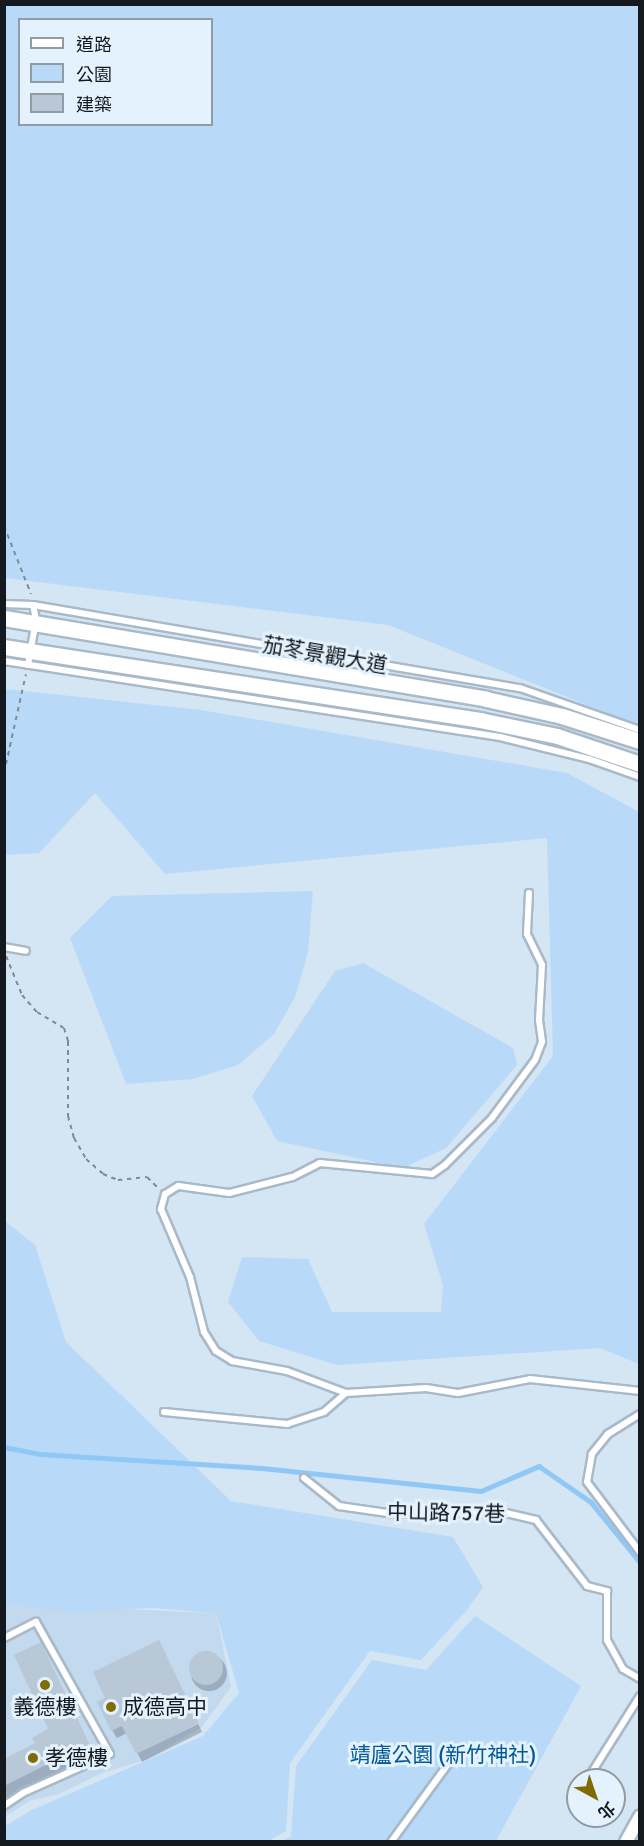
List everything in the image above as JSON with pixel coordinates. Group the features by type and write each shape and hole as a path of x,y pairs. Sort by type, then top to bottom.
{"street":[{"name":"茄苳景觀大道","path":"4,618 35,613 486,699 562,716 639,741"},
{"name":"茄苳景觀大道","path":"4,647 29,657 480,720 556,736 639,764"},
{"path":"629,1840 639,1817"}],"lane":[{"name":"茄苳景觀大道","path":"4,604 35,613 520,688 639,730"},
{"path":"29,657 35,613"},
{"name":"茄苳景觀大道","path":"4,661 29,657 500,737 589,759 639,777"},
{"path":"529,893 527,934 542,965 539,1020 542,1042 535,1060 492,1118 445,1165 432,1174 320,1163 292,1178 229,1193 178,1186 165,1194 162,1209 190,1277 204,1332 216,1351 232,1361 287,1371 346,1393 426,1388 458,1393 531,1379 639,1391"},
{"path":"4,947 26,951"},
{"path":"164,1412 287,1424 324,1412 346,1393"},
{"path":"639,1414 602,1440 592,1454 587,1482 639,1551"},
{"name":"中山路757巷","path":"303,1478 339,1506 394,1514 506,1513 536,1520 587,1586 607,1591 608,1640 623,1669 639,1679"},
{"path":"4,1638 36,1622 110,1754 23,1793 4,1806"},
{"path":"594,1768 639,1696"},
{"path":"392,1842 448,1764"}],"path":[{"path":"4,526 28,580 35,613"},
{"path":"4,773 29,657"},
{"path":"4,953 22,995 37,1012 64,1028 68,1041 68,1116 74,1138 86,1159 103,1174 118,1180 147,1177 165,1194"}],"shaded area":[{"name":"成德高中","path":"5,1604 216,1613 231,1687 202,1727 148,1759 102,1773 59,1794 29,1801 5,1817"}],"green space":[{"path":"5,4 639,5 639,726 388,625 5,578"},
{"path":"5,689 201,710 567,773 639,812 639,1364 600,1348 337,1365 259,1341 228,1302 242,1257 308,1259 332,1312 441,1312 443,1285 424,1224 553,1056 547,838 165,874 95,793 39,853 5,855"},
{"path":"313,891 308,952 295,997 274,1034 238,1065 193,1079 126,1084 70,938 112,896"},
{"path":"363,963 513,1048 517,1065 446,1148 403,1168 277,1141 252,1096 335,971"},
{"path":"5,1221 35,1245 66,1342 231,1501 453,1537 483,1587 467,1610 421,1660 370,1651 290,1763 286,1831 268,1841 5,1841 5,1826 32,1810 203,1736 239,1693 216,1613 153,1608 72,1612 5,1604"},
{"name":"靖廬公園 (新竹神社)","path":"475,1616 581,1686 496,1841 281,1842 291,1836 296,1766 372,1660 426,1670"}],"building":[{"path":"159,1640 199,1724 136,1754 122,1726 111,1731 97,1702 105,1698 93,1672"},
{"path":"41,1642 94,1754 67,1768 62,1757 4,1786 4,1759 35,1743 32,1738 48,1729 14,1655"},
{"path":"206,1651 218,1656 223,1668 218,1680 206,1685 194,1680 189,1668 194,1656"}],"waterway":[{"path":"4,1447 40,1454 262,1468 481,1491 539,1466 591,1502 640,1562"}],"place":[{"name":"義德樓","path":"45,1685"},
{"name":"成德高中","path":"111,1707"},
{"name":"孝德樓","path":"33,1758"}]}
